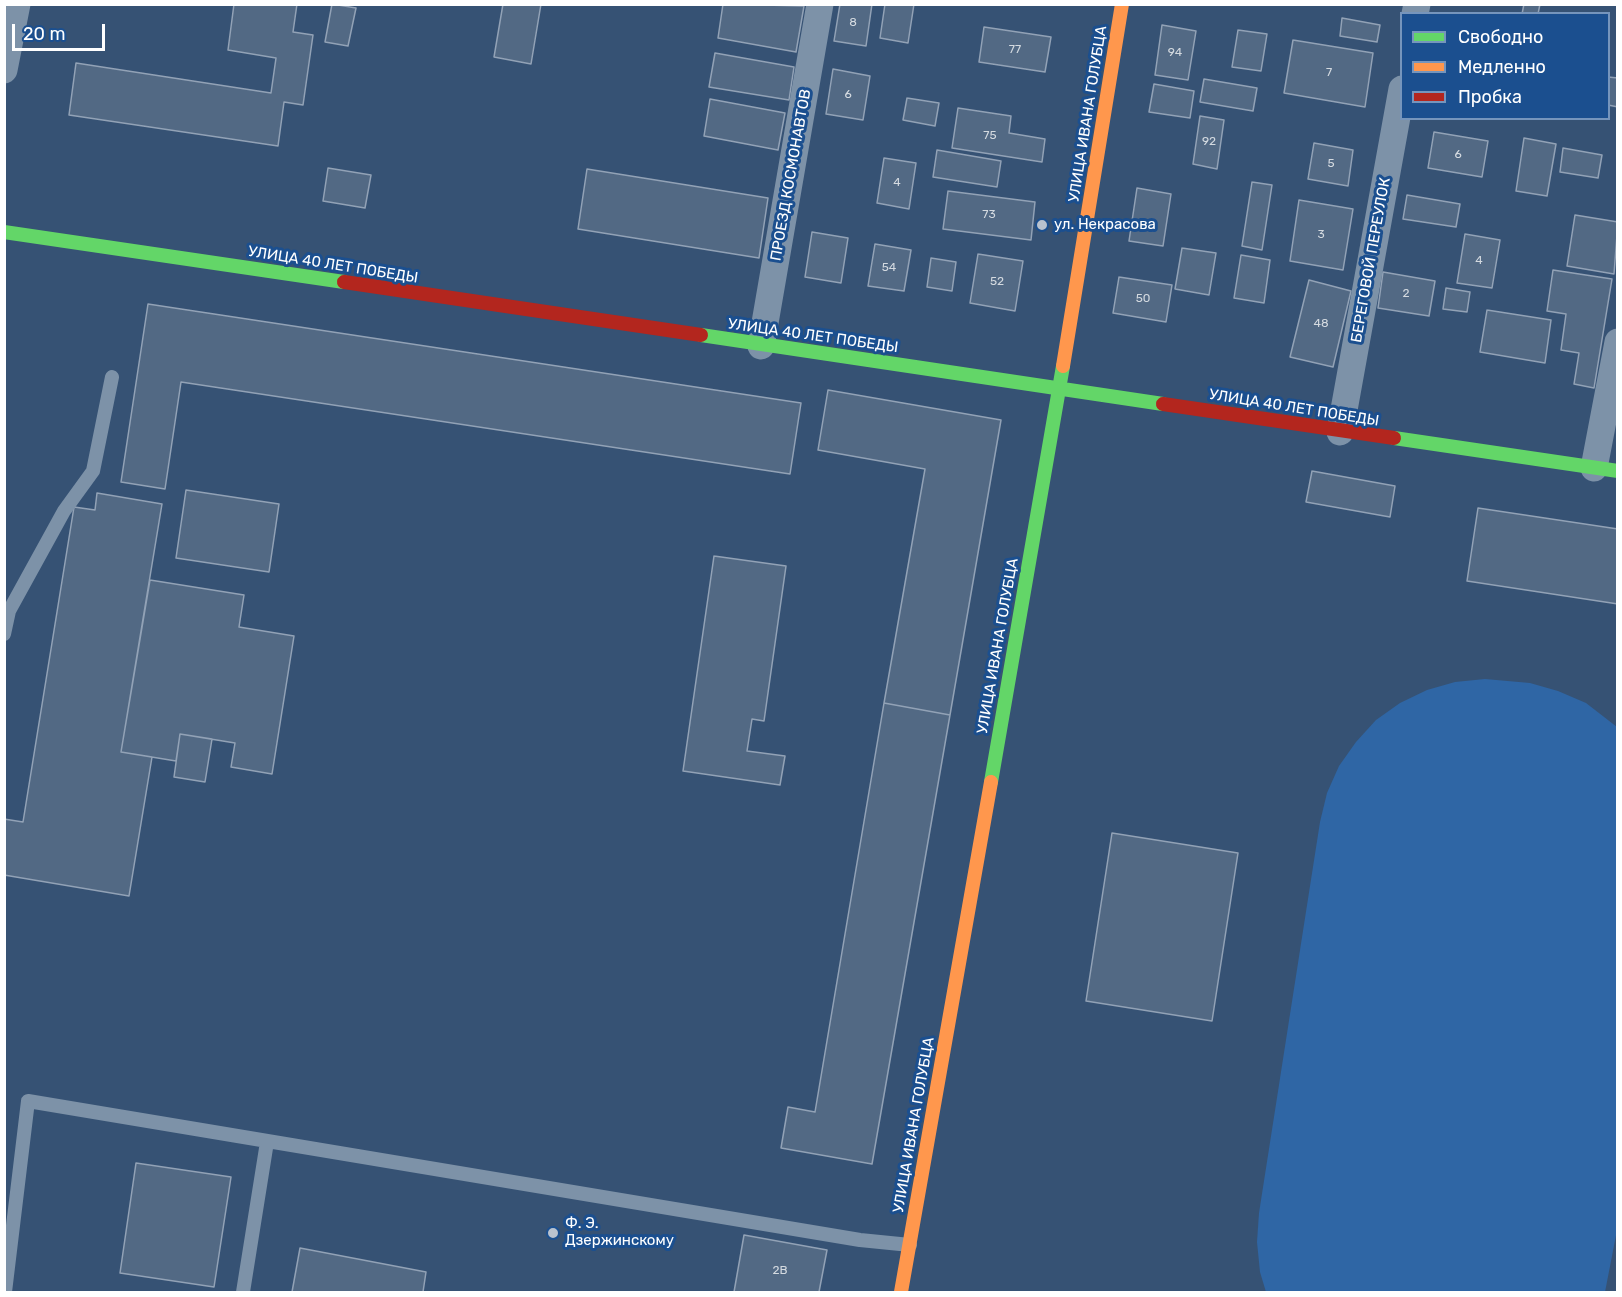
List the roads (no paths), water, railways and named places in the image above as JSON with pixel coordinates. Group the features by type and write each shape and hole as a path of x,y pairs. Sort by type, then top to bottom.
{"street":[{"path":"4,70 17,4"},
{"name":"ПРОЕЗД КОСМОНАВТОВ","path":"761,346 820,4"},
{"name":"УЛИЦА ИВАНА ГОЛУБЦА","path":"901,1293 1060,387 1122,4"},
{"name":"БЕРЕГОВОЙ ПЕРЕУЛОК","path":"1340,432 1400,95"},
{"name":"УЛИЦА 40 ЛЕТ ПОБЕДЫ","path":"4,232 761,346 1060,387 1340,432 1606,470"},
{"path":"1606,470 1617,342"}],"lane":[{"path":"4,634 9,611 64,511 93,471 112,377"},
{"path":"4,1293 28,1101 267,1142 681,1208 860,1240 910,1245"},
{"path":"243,1293 267,1142"}],"place":[{"name":"ул. Некрасова","path":"1042,225"},
{"name":"Ф. Э. Дзержинскому","path":"553,1233"}]}
